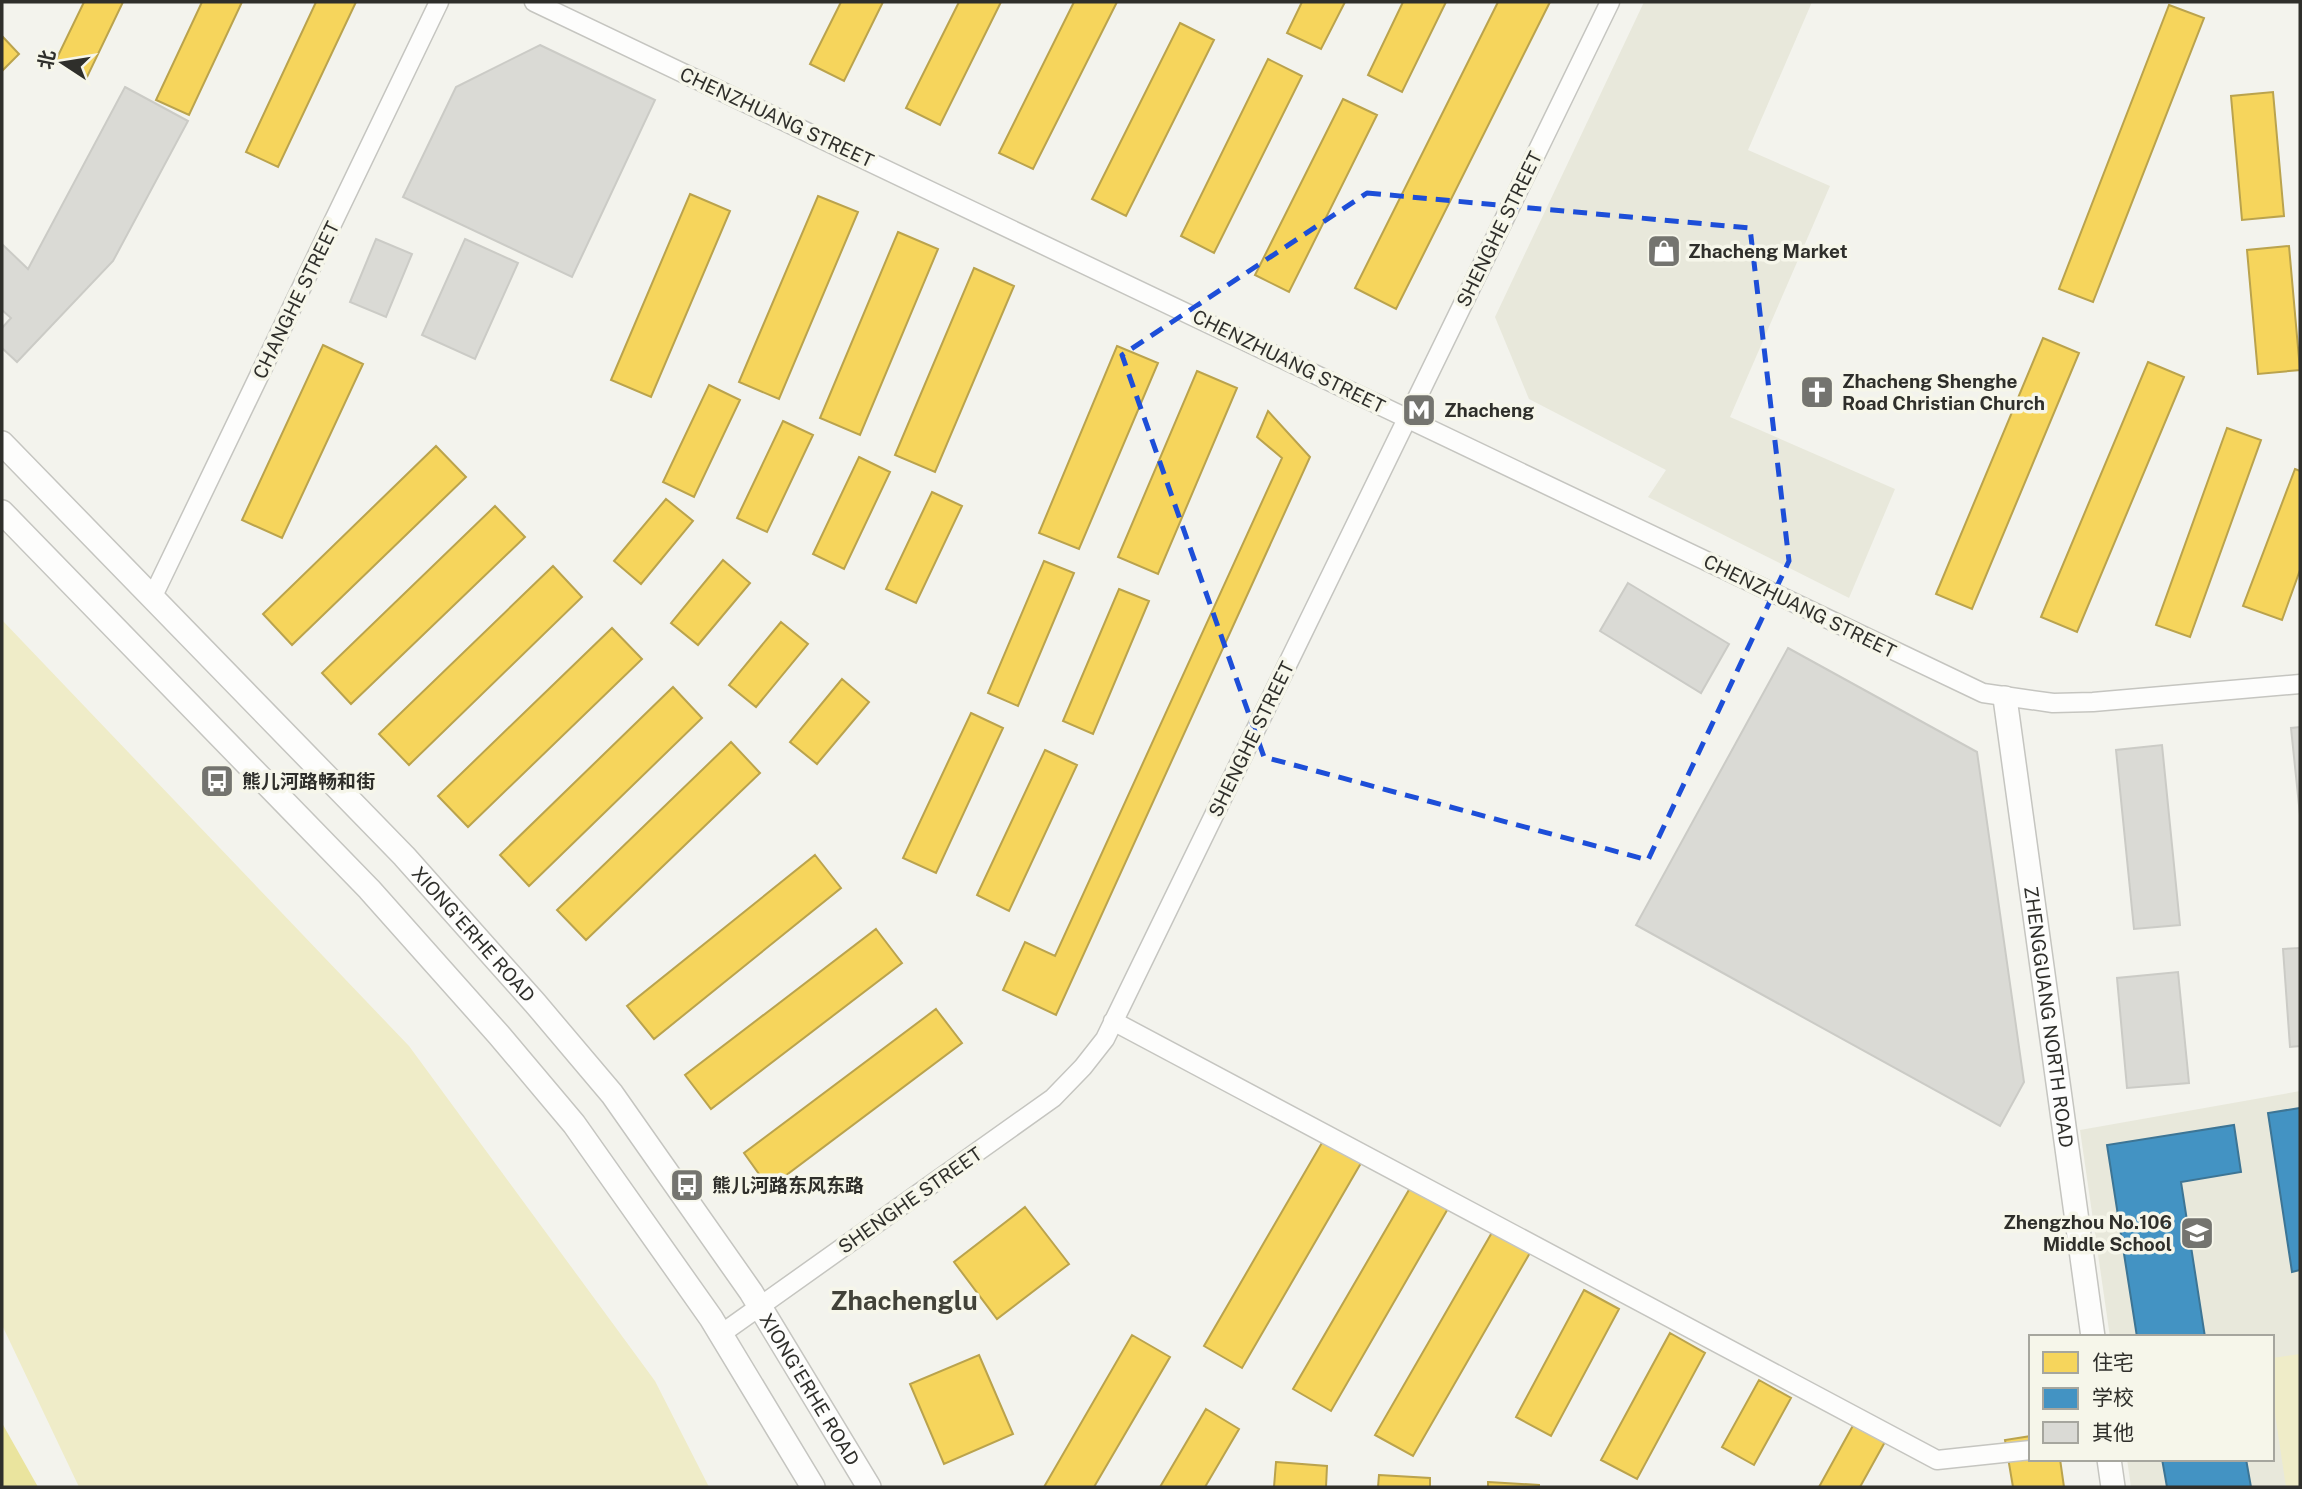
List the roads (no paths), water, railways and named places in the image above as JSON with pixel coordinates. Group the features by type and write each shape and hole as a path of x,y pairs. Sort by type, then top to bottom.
{"street":[{"name":"CHANGHE STREET","path":"152,598 439,2"},
{"name":"CHENZHUANG STREET","path":"534,2 1983,693 2053,703 2093,702 2300,684"},
{"name":"SHENGHE STREET","path":"721,1334 1054,1098 1105,1039 1610,2"},
{"name":"XIONG'ERHE ROAD","path":"2,443 404,856 535,1003 611,1094 761,1307 869,1487"},
{"path":"2,512 369,889 574,1124 721,1334 813,1487"},
{"name":"ZHENGGUANG NORTH ROAD","path":"2005,698 2093,1335"},
{"path":"1113,1021 1937,1460 2029,1450"},
{"path":"2109,1461 2113,1487"}],"place":[{"name":"Zhacheng Market","path":"1664,251"},
{"name":"Zhacheng Shenghe Road Christian Church","path":"1817,392"},
{"name":"Zhacheng","path":"1419,410"},
{"name":"熊儿河路畅和街","path":"217,781"},
{"name":"熊儿河路东风东路","path":"687,1185"},
{"name":"Zhengzhou No.106 Middle School","path":"2197,1233"}],"district":[{"name":"Zhachenglu","path":"904,1301"}]}
